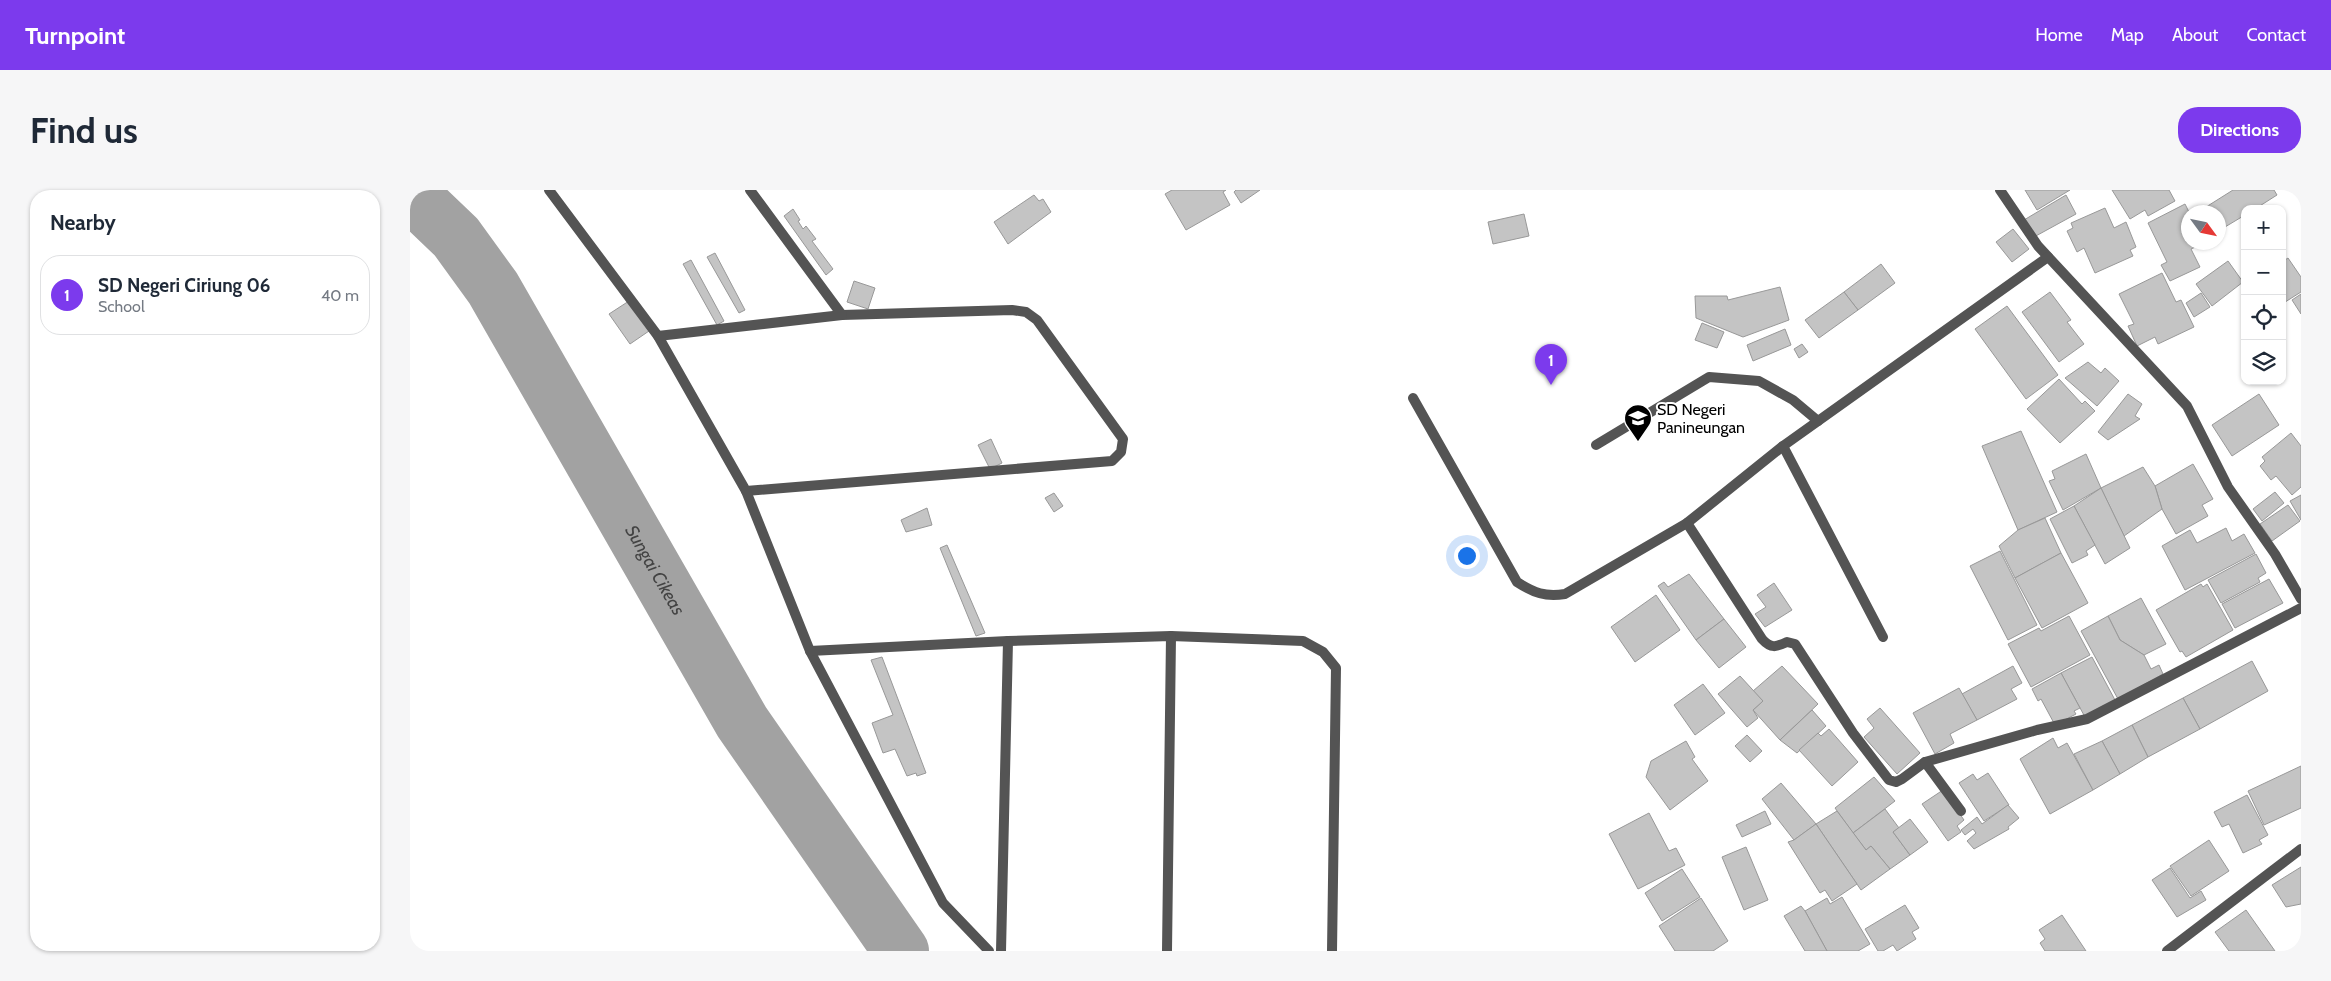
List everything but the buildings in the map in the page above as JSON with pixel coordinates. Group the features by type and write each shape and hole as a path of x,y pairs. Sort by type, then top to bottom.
{"street":[{"path":"549,190 658,336 746,491 810,651 943,903 989,951"},
{"path":"750,190 842,315"},
{"path":"2000,190 2038,246 2187,406 2228,487 2275,554 2301,599"},
{"path":"1414,398 1517,582 1534,593 1549,596 1566,594 1687,523 1783,446 2048,257"},
{"path":"658,336 842,315 1012,310 1026,312 1037,320 1123,439 1120,452 1112,461 746,491"},
{"path":"1596,445 1709,377 1759,381 1793,400 1818,421"},
{"path":"1783,446 1883,636"},
{"path":"1687,523 1762,639 1768,646 1774,647 1787,642 1795,644 1853,733 1889,780 1896,782 1902,780 1925,762 2037,730 2087,719 2301,608"},
{"path":"810,651 1008,641 1171,636 1304,641 1323,652 1336,668 1332,951"},
{"path":"1167,951 1171,636"},
{"path":"1002,951 1008,641"},
{"path":"1925,762 1961,811"},
{"path":"2167,951 2301,849"}],"waterway":[{"name":"Sungai Cikeas","path":"410,193 456,237 493,288 742,722 901,951"}],"place":[{"name":"SD Negeri Ciriung 06","path":"1551,385"},
{"name":"SD Negeri Panineungan","path":"1638,442"}]}
